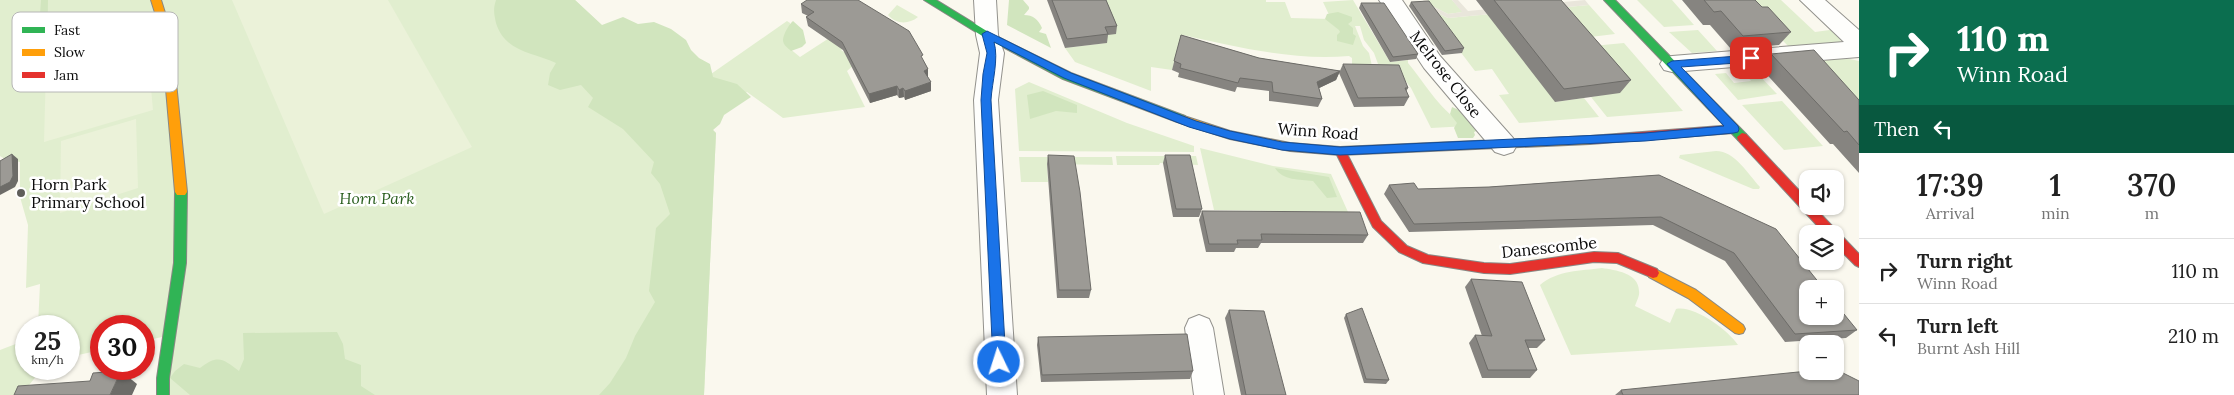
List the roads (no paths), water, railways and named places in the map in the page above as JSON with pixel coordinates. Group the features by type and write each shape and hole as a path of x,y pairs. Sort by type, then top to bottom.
{"street":[{"path":"156,0 160,12"},
{"name":"Winn Road","path":"929,0 987,34 1067,76 1193,124 1230,135 1282,146 1340,151 1504,145 1645,137 1734,129"},
{"path":"985,0 987,34 992,53 986,100 1002,395"},
{"name":"Melrose Close","path":"1390,0 1432,62 1504,145"},
{"path":"1610,0 1824,225"},
{"path":"1811,0 1859,43"},
{"path":"1672,64 1859,50"},
{"path":"163,395 163,378 180,263 182,198 172,92"},
{"name":"Danescombe","path":"1340,151 1377,224 1403,249 1426,260 1484,268 1510,269 1594,257 1618,258 1692,294 1739,329"},
{"path":"1844,246 1859,262"},
{"path":"1199,328 1209,395"}],"place":[{"name":"Horn Park Primary School","path":"21,193"}],"park label":[{"name":"Horn Park","path":"377,198"}]}
